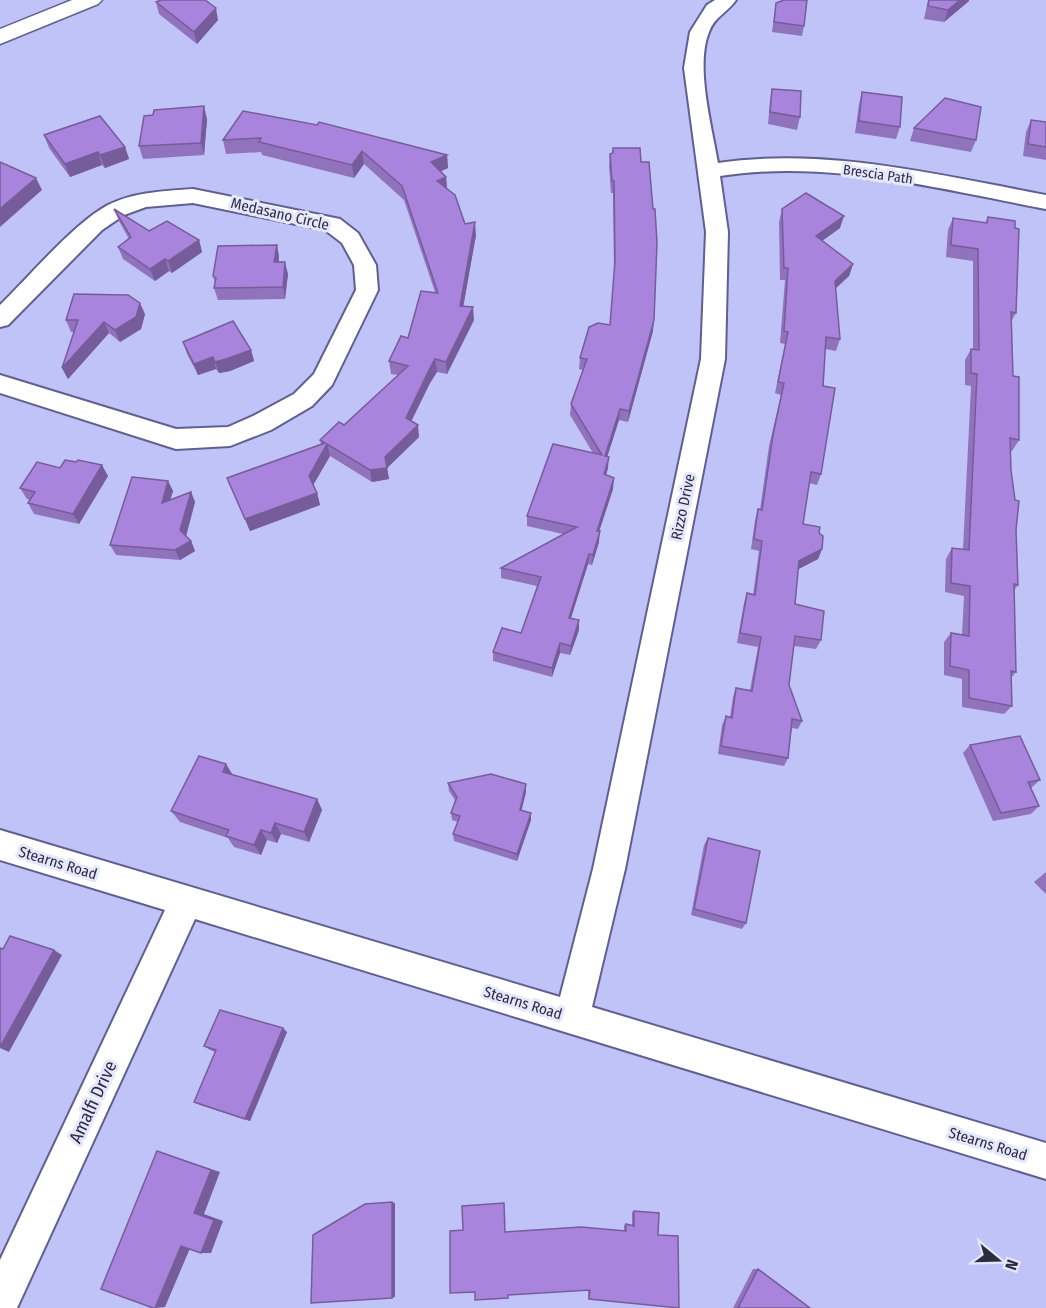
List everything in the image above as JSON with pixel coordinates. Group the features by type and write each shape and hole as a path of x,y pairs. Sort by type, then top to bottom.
{"street":[{"path":"0,38 91,0"},
{"name":"Rizzo Drive","path":"572,1018 609,869 713,358 717,232 694,68 699,32 714,9 727,0"},
{"name":"Brescia Path","path":"708,171 729,166 844,169 1046,202"},
{"name":"Medasano Circle","path":"0,319 94,225 116,210 153,199 193,196 332,224 350,238 365,265 367,290 323,379 303,400 262,423 230,436 176,439 0,384"},
{"name":"Stearns Road","path":"0,845 1046,1161"},
{"name":"Amalfi Drive","path":"0,1302 186,902"}],"building":[{"path":"205,0 216,8 194,32 156,2"},
{"path":"784,0 807,0 804,26 774,22 776,3"},
{"path":"929,0 960,0 948,10 928,6"},
{"path":"772,89 801,91 800,117 770,112"},
{"path":"862,92 902,97 900,127 859,121"},
{"path":"945,98 981,107 976,140 914,128"},
{"path":"204,106 201,143 139,146 144,116 153,115 154,110"},
{"path":"243,111 317,125 319,122 447,155 431,162 446,177 437,181 455,195 465,224 475,222 460,306 473,307 446,362 435,359 429,370 406,418 418,425 385,457 387,468 370,470 327,444 309,476 317,493 245,519 227,478 325,443 320,440 339,422 344,425 408,366 389,361 401,336 408,338 421,291 438,293 402,186 362,151 352,165 259,142 261,138 223,140"},
{"path":"100,116 125,147 100,155 98,152 65,164 44,135"},
{"path":"1031,120 1046,122 1046,147 1028,144"},
{"path":"613,148 640,148 641,162 649,162 657,243 654,320 629,411 620,409 605,456 609,457 604,474 614,478 597,531 600,531 593,555 589,554 569,618 579,620 571,646 560,643 552,668 493,652 502,628 521,633 541,577 501,568 577,527 527,516 553,444 602,455 571,404 587,359 580,358 589,327 598,323 610,325 615,261 614,181 612,181 610,154 613,153"},
{"path":"0,162 36,178 0,209"},
{"path":"806,193 844,216 816,236 853,264 835,281 840,339 826,337 823,386 835,388 821,474 811,472 803,524 820,527 819,533 823,536 822,549 799,561 795,604 824,611 821,640 795,636 789,685 802,721 792,719 788,758 721,746 726,716 732,718 736,688 752,691 761,637 740,633 747,593 755,595 762,541 754,539 758,509 762,510 773,435 784,383 778,382 788,332 784,331 788,268 784,268 782,209"},
{"path":"114,209 149,231 167,221 199,240 168,261 165,259 150,269 118,247 131,237"},
{"path":"988,217 1015,221 1015,228 1019,229 1016,313 1011,312 1013,376 1019,377 1019,440 1010,438 1015,500 1019,501 1016,530 1018,585 1014,584 1016,672 1011,671 1012,706 969,698 969,670 950,666 951,633 969,636 970,586 951,583 952,548 969,550 977,374 971,373 971,349 979,350 978,249 951,245 953,218 987,223"},
{"path":"277,245 274,262 285,262 283,287 214,288 216,278 213,276 218,246"},
{"path":"74,294 128,295 140,303 136,317 115,330 104,322 62,368 78,320 66,320"},
{"path":"233,321 251,350 215,362 213,357 194,364 183,342"},
{"path":"65,460 102,465 73,514 28,503 35,492 20,488 37,462 60,468"},
{"path":"132,477 168,481 162,503 191,492 180,530 191,541 175,550 110,545"},
{"path":"1020,736 1040,780 1028,782 1039,806 1001,813 970,745"},
{"path":"199,756 226,764 223,772 317,799 304,832 275,823 271,833 261,830 254,845 226,836 229,830 171,811"},
{"path":"491,774 526,784 520,810 531,813 517,854 453,834 460,816 451,813 457,797 448,783"},
{"path":"708,838 760,851 746,923 694,909"},
{"path":"10,936 54,950 0,1047 0,948 3,949"},
{"path":"220,1010 283,1028 245,1119 194,1102 216,1050 204,1046"},
{"path":"157,1151 211,1170 194,1213 214,1220 201,1253 181,1246 155,1308 153,1308 101,1289"},
{"path":"392,1202 392,1298 311,1303 313,1235 365,1204"},
{"path":"504,1203 505,1232 581,1227 626,1231 626,1224 634,1226 634,1211 659,1213 658,1235 678,1236 679,1308 589,1299 590,1290 508,1295 508,1298 475,1300 475,1292 450,1293 450,1231 463,1230 462,1206"},
{"path":"758,1269 810,1308 738,1308"}]}
